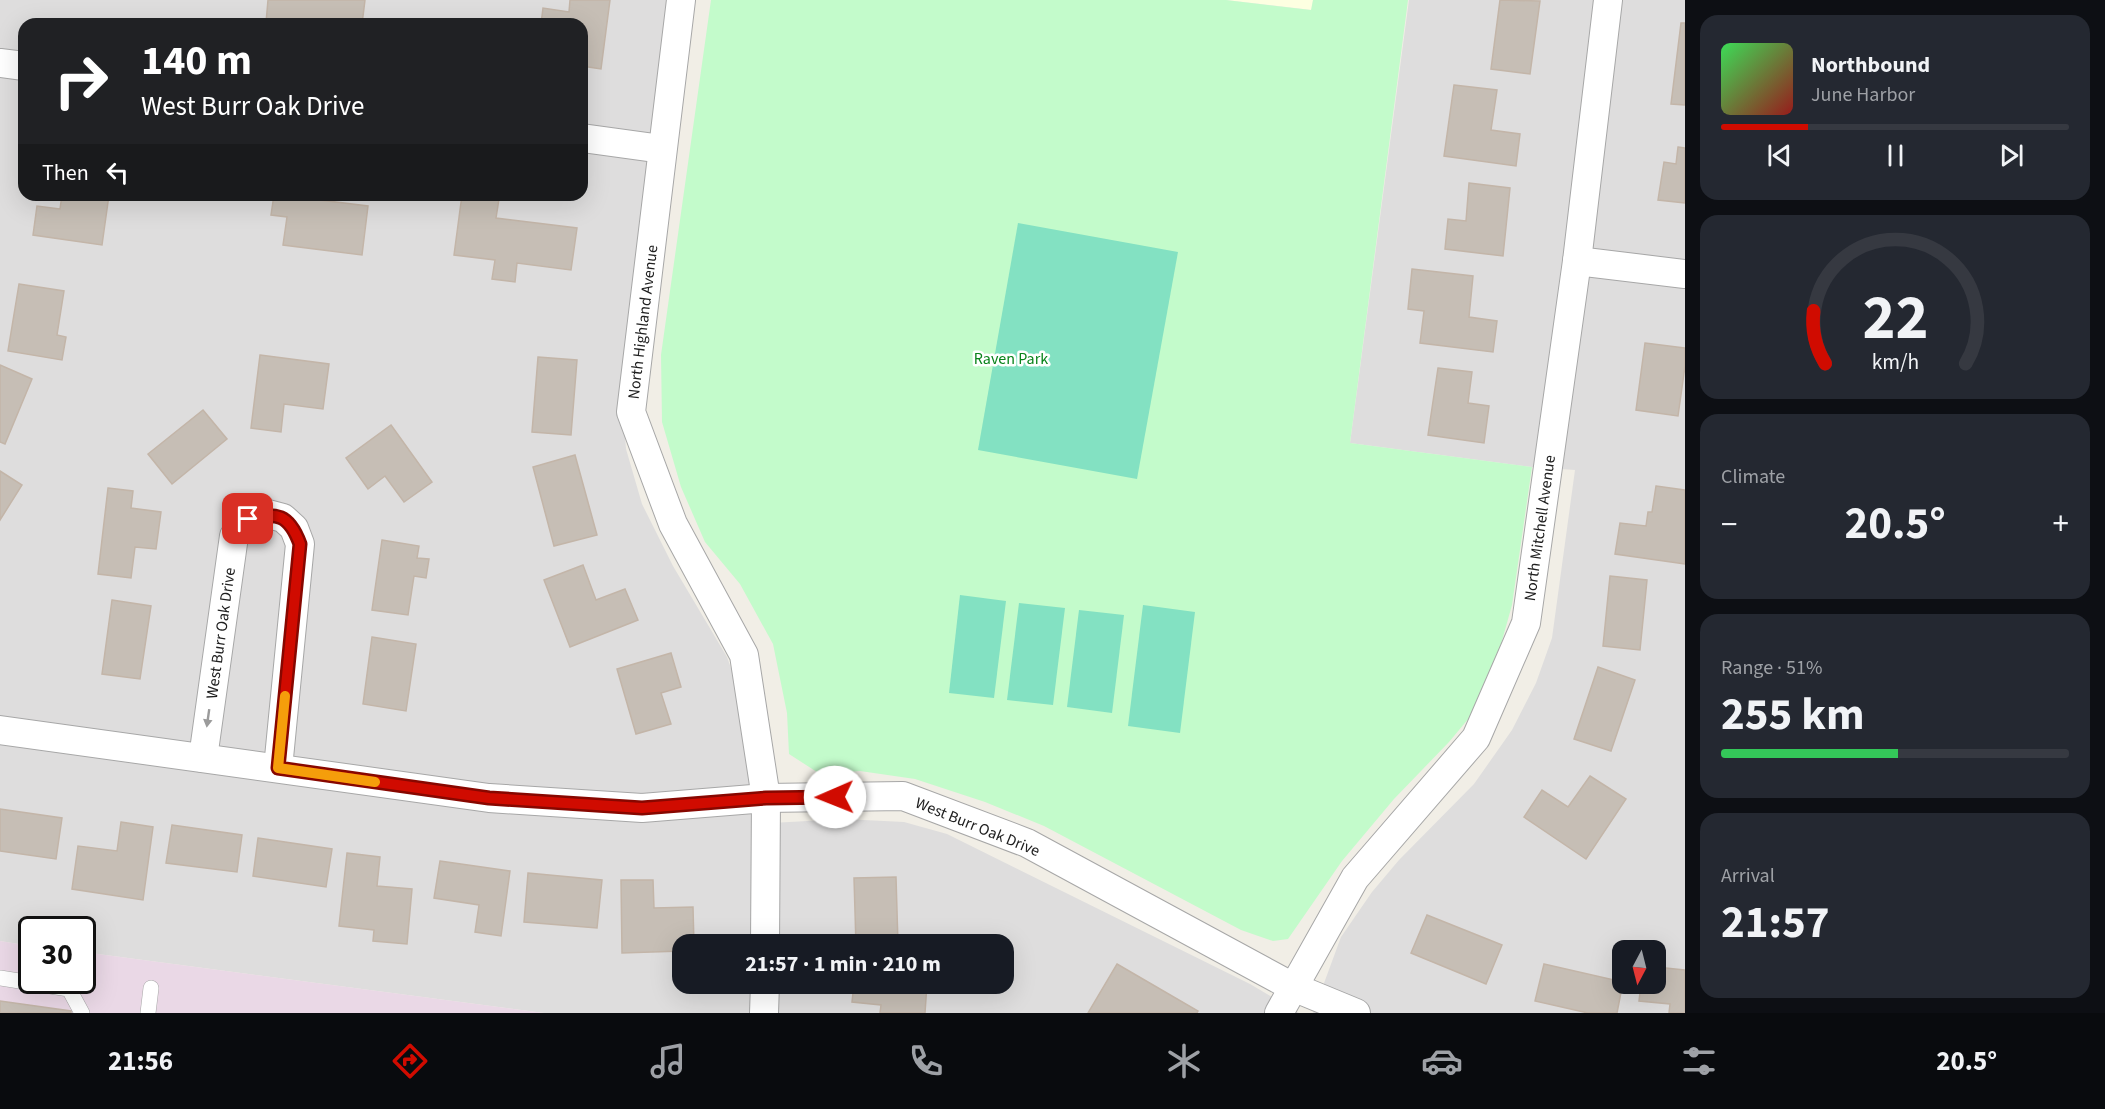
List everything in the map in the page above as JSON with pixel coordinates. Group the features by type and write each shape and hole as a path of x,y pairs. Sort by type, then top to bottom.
{"street":[{"name":"North Highland Avenue","path":"681,0 631,412 673,524 744,655 766,798 765,934"},
{"name":"North Mitchell Avenue","path":"1280,1013 1354,878 1476,738 1526,623 1577,261 1608,0"},
{"path":"0,63 18,65"},
{"path":"588,139 662,149"},
{"path":"1577,261 1685,274"},
{"name":"West Burr Oak Drive","path":"203,758 234,536 248,519 268,514 283,518 294,528 300,544 278,768"},
{"name":"West Burr Oak Drive","path":"0,730 489,798 642,808 766,798 903,796 1027,843 1293,987 1356,1013"},
{"path":"765,994 765,1013"}],"lane":[{"path":"0,978 69,988 82,1013"},
{"path":"148,1013 151,988"}],"shaded area":[{"path":"0,0 670,0 622,396 626,449 642,504 673,566 727,657 743,702 750,755 752,824 844,819 904,822 947,834 1250,984 1299,1013 544,1013 96,954 96,916 18,916 18,944 0,941"},
{"path":"1226,0 1313,0 1312,10"},
{"path":"1409,0 1685,0 1685,1013 1313,1013 1341,937 1372,892 1399,860 1474,784 1512,730 1536,683 1552,638 1575,470 1532,467 1350,443"},
{"path":"0,941 18,944 18,994 96,994 96,954 544,1013 0,1013"}],"green space":[{"name":"Raven Park","path":"711,0 1226,0 1311,10 1313,0 1408,0 1350,443 1532,467 1512,605 1498,655 1474,712 1449,742 1394,799 1342,861 1288,939 1273,941 1241,930 1044,826 985,802 915,779 860,771 820,774 789,754 787,713 773,644 740,584 705,542 681,487 662,422 661,355"},
{"path":"1018,223 1178,252 1137,479 978,450"},
{"path":"960,595 1006,601 994,698 949,693"},
{"path":"1019,603 1065,608 1053,705 1007,700"},
{"path":"1143,605 1195,612 1180,733 1128,726"},
{"path":"1079,610 1124,615 1112,713 1067,707"}],"building":[{"path":"268,0 365,0 363,18 266,18"},
{"path":"570,0 610,0 601,69 588,67 588,18 542,18 543,8 569,12"},
{"path":"1500,0 1540,1 1530,74 1491,69"},
{"path":"1681,23 1685,23 1685,105 1671,104"},
{"path":"1454,85 1497,90 1491,130 1520,134 1516,166 1444,156"},
{"path":"1678,147 1685,148 1685,203 1658,200 1664,162 1676,164"},
{"path":"1469,183 1510,188 1503,256 1445,249 1448,219 1466,221"},
{"path":"61,201 108,201 102,245 33,235 37,206 60,209"},
{"path":"273,201 328,201 368,206 362,255 283,245 287,217 271,215"},
{"path":"461,201 499,201 496,218 577,228 571,270 517,263 515,282 492,279 495,260 454,255"},
{"path":"1412,269 1473,276 1469,317 1497,321 1493,352 1420,343 1424,311 1408,309"},
{"path":"19,284 64,291 57,335 66,337 62,360 8,351"},
{"path":"1645,343 1685,348 1685,366 1678,416 1636,410"},
{"path":"260,355 329,364 323,409 284,404 281,432 251,428"},
{"path":"538,357 577,360 571,435 532,432"},
{"path":"0,365 32,379 5,444 0,442"},
{"path":"1438,368 1472,372 1468,403 1489,406 1484,443 1428,435"},
{"path":"203,410 227,439 172,484 148,454"},
{"path":"391,425 432,482 404,502 385,476 368,489 346,458"},
{"path":"575,455 597,535 554,546 533,467"},
{"path":"0,471 22,485 0,520"},
{"path":"1656,486 1685,490 1685,564 1615,554 1620,523 1646,526 1648,512 1652,512"},
{"path":"108,488 133,491 131,508 161,512 156,549 135,547 131,578 98,574"},
{"path":"382,540 419,546 417,558 429,559 426,578 414,576 408,615 372,610"},
{"path":"583,565 596,600 625,589 638,620 570,647 544,580"},
{"path":"1610,576 1647,580 1640,650 1603,646"},
{"path":"112,600 151,606 140,679 102,674"},
{"path":"372,637 416,644 406,711 363,704"},
{"path":"671,653 681,687 661,693 671,724 636,734 617,669"},
{"path":"1598,667 1635,680 1611,751 1574,739"},
{"path":"1590,776 1626,799 1586,859 1524,817 1542,790 1568,807"},
{"path":"0,809 62,818 56,859 0,851"},
{"path":"121,822 153,827 143,900 72,889 78,846 117,851"},
{"path":"172,825 242,835 237,872 166,863"},
{"path":"258,838 332,849 326,887 253,876"},
{"path":"347,853 380,857 377,886 412,889 407,944 373,941 374,930 339,926"},
{"path":"440,861 510,871 501,936 475,932 479,905 434,898"},
{"path":"528,873 602,880 597,928 524,922"},
{"path":"896,877 898,934 856,934 854,878"},
{"path":"621,880 653,880 654,908 693,907 694,934 672,934 672,951 622,953"},
{"path":"1427,915 1502,945 1486,984 1411,953"},
{"path":"1117,964 1198,1011 1197,1013 1088,1013"},
{"path":"1544,964 1612,979 1612,994 1621,994 1617,1013 1588,1013 1535,1001"},
{"path":"1666,968 1685,970 1685,1013 1669,1013 1670,1004 1639,1001 1640,994 1666,994"},
{"path":"853,994 926,994 925,1013 880,1013 881,1005 852,1002"},
{"path":"0,1001 71,1011 71,1013 0,1013"}],"slow traffic":[{"path":"285,696 278,768 375,782"}],"route":[{"path":"248,519 268,514 283,518 294,528 300,544 278,768 489,798 642,808 766,798 835,797"}]}
